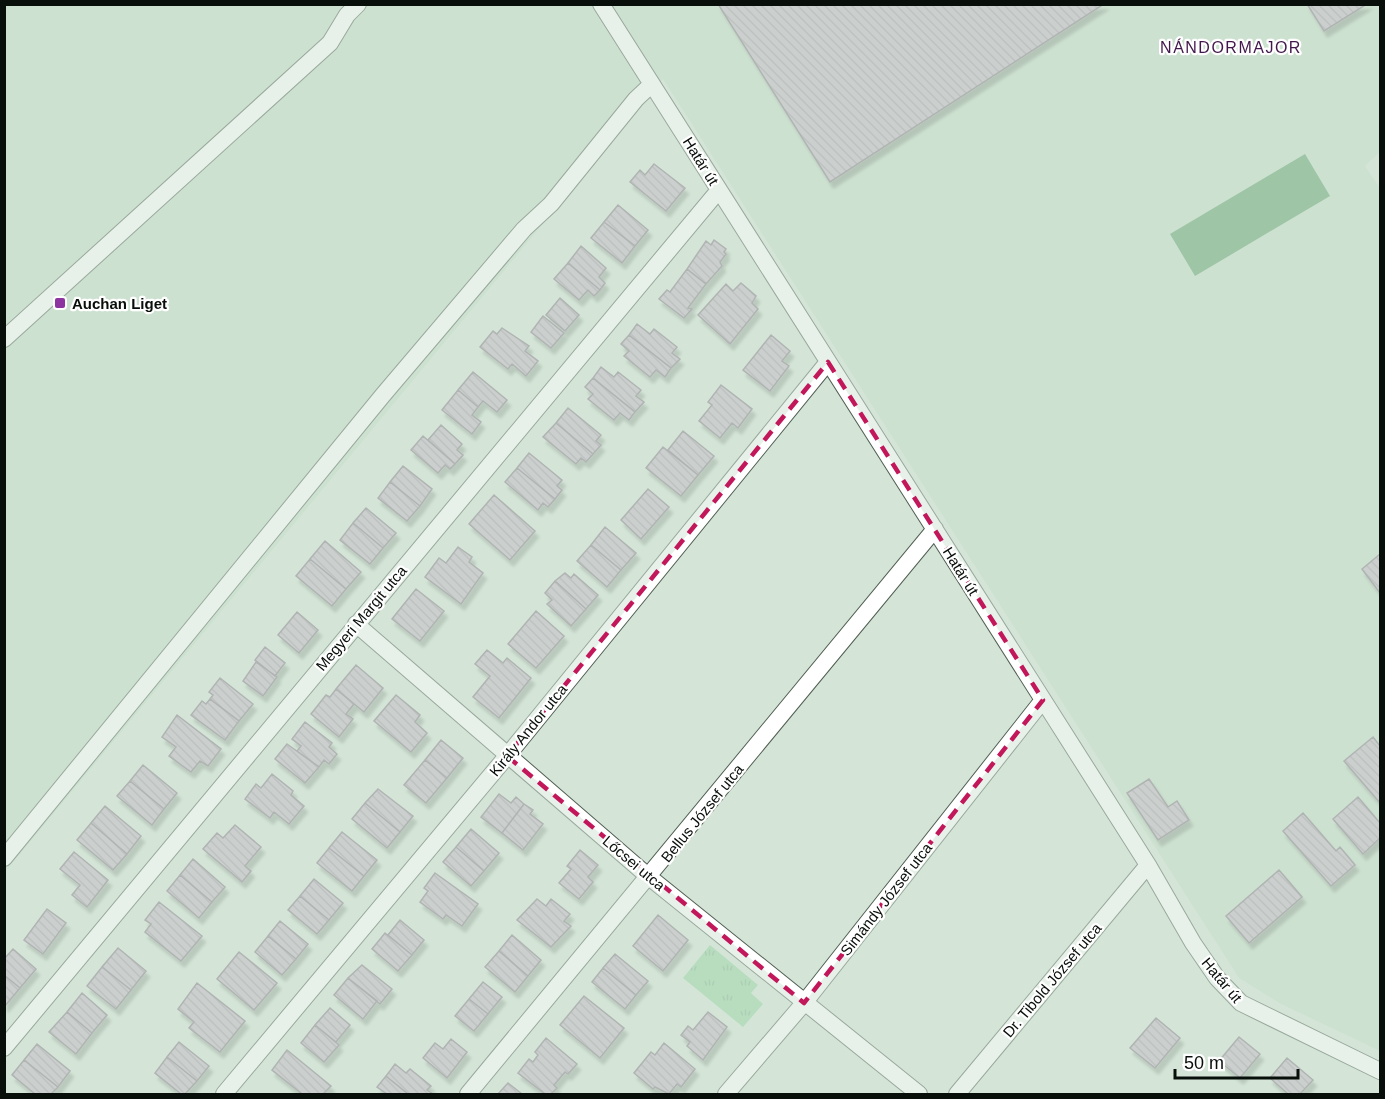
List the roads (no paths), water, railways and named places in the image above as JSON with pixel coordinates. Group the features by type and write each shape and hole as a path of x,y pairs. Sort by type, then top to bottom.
{"street":[{"path":"4,339 330,43 347,15 358,4"},
{"name":"Határ út","path":"601,4 1148,865 1217,978 1241,1003 1380,1071"},
{"path":"4,858 383,395 496,261 551,204 636,99 652,84"},
{"name":"Megyeri Margit utca","path":"4,1048 719,190"},
{"name":"Király Andor utca","path":"224,1095 507,756 828,362"},
{"name":"Bellus József utca","path":"468,1095 935,529"},
{"name":"Lőcsei utca","path":"356,624 649,877 919,1095"},
{"name":"Simándy József utca","path":"726,1095 804,1003 1043,700"},
{"name":"Dr. Tibold József utca","path":"957,1095 1148,865"}],"place":[{"name":"Auchan Liget","path":"60,303"}],"district":[{"name":"NÁNDORMAJOR","path":"1231,47"}]}
